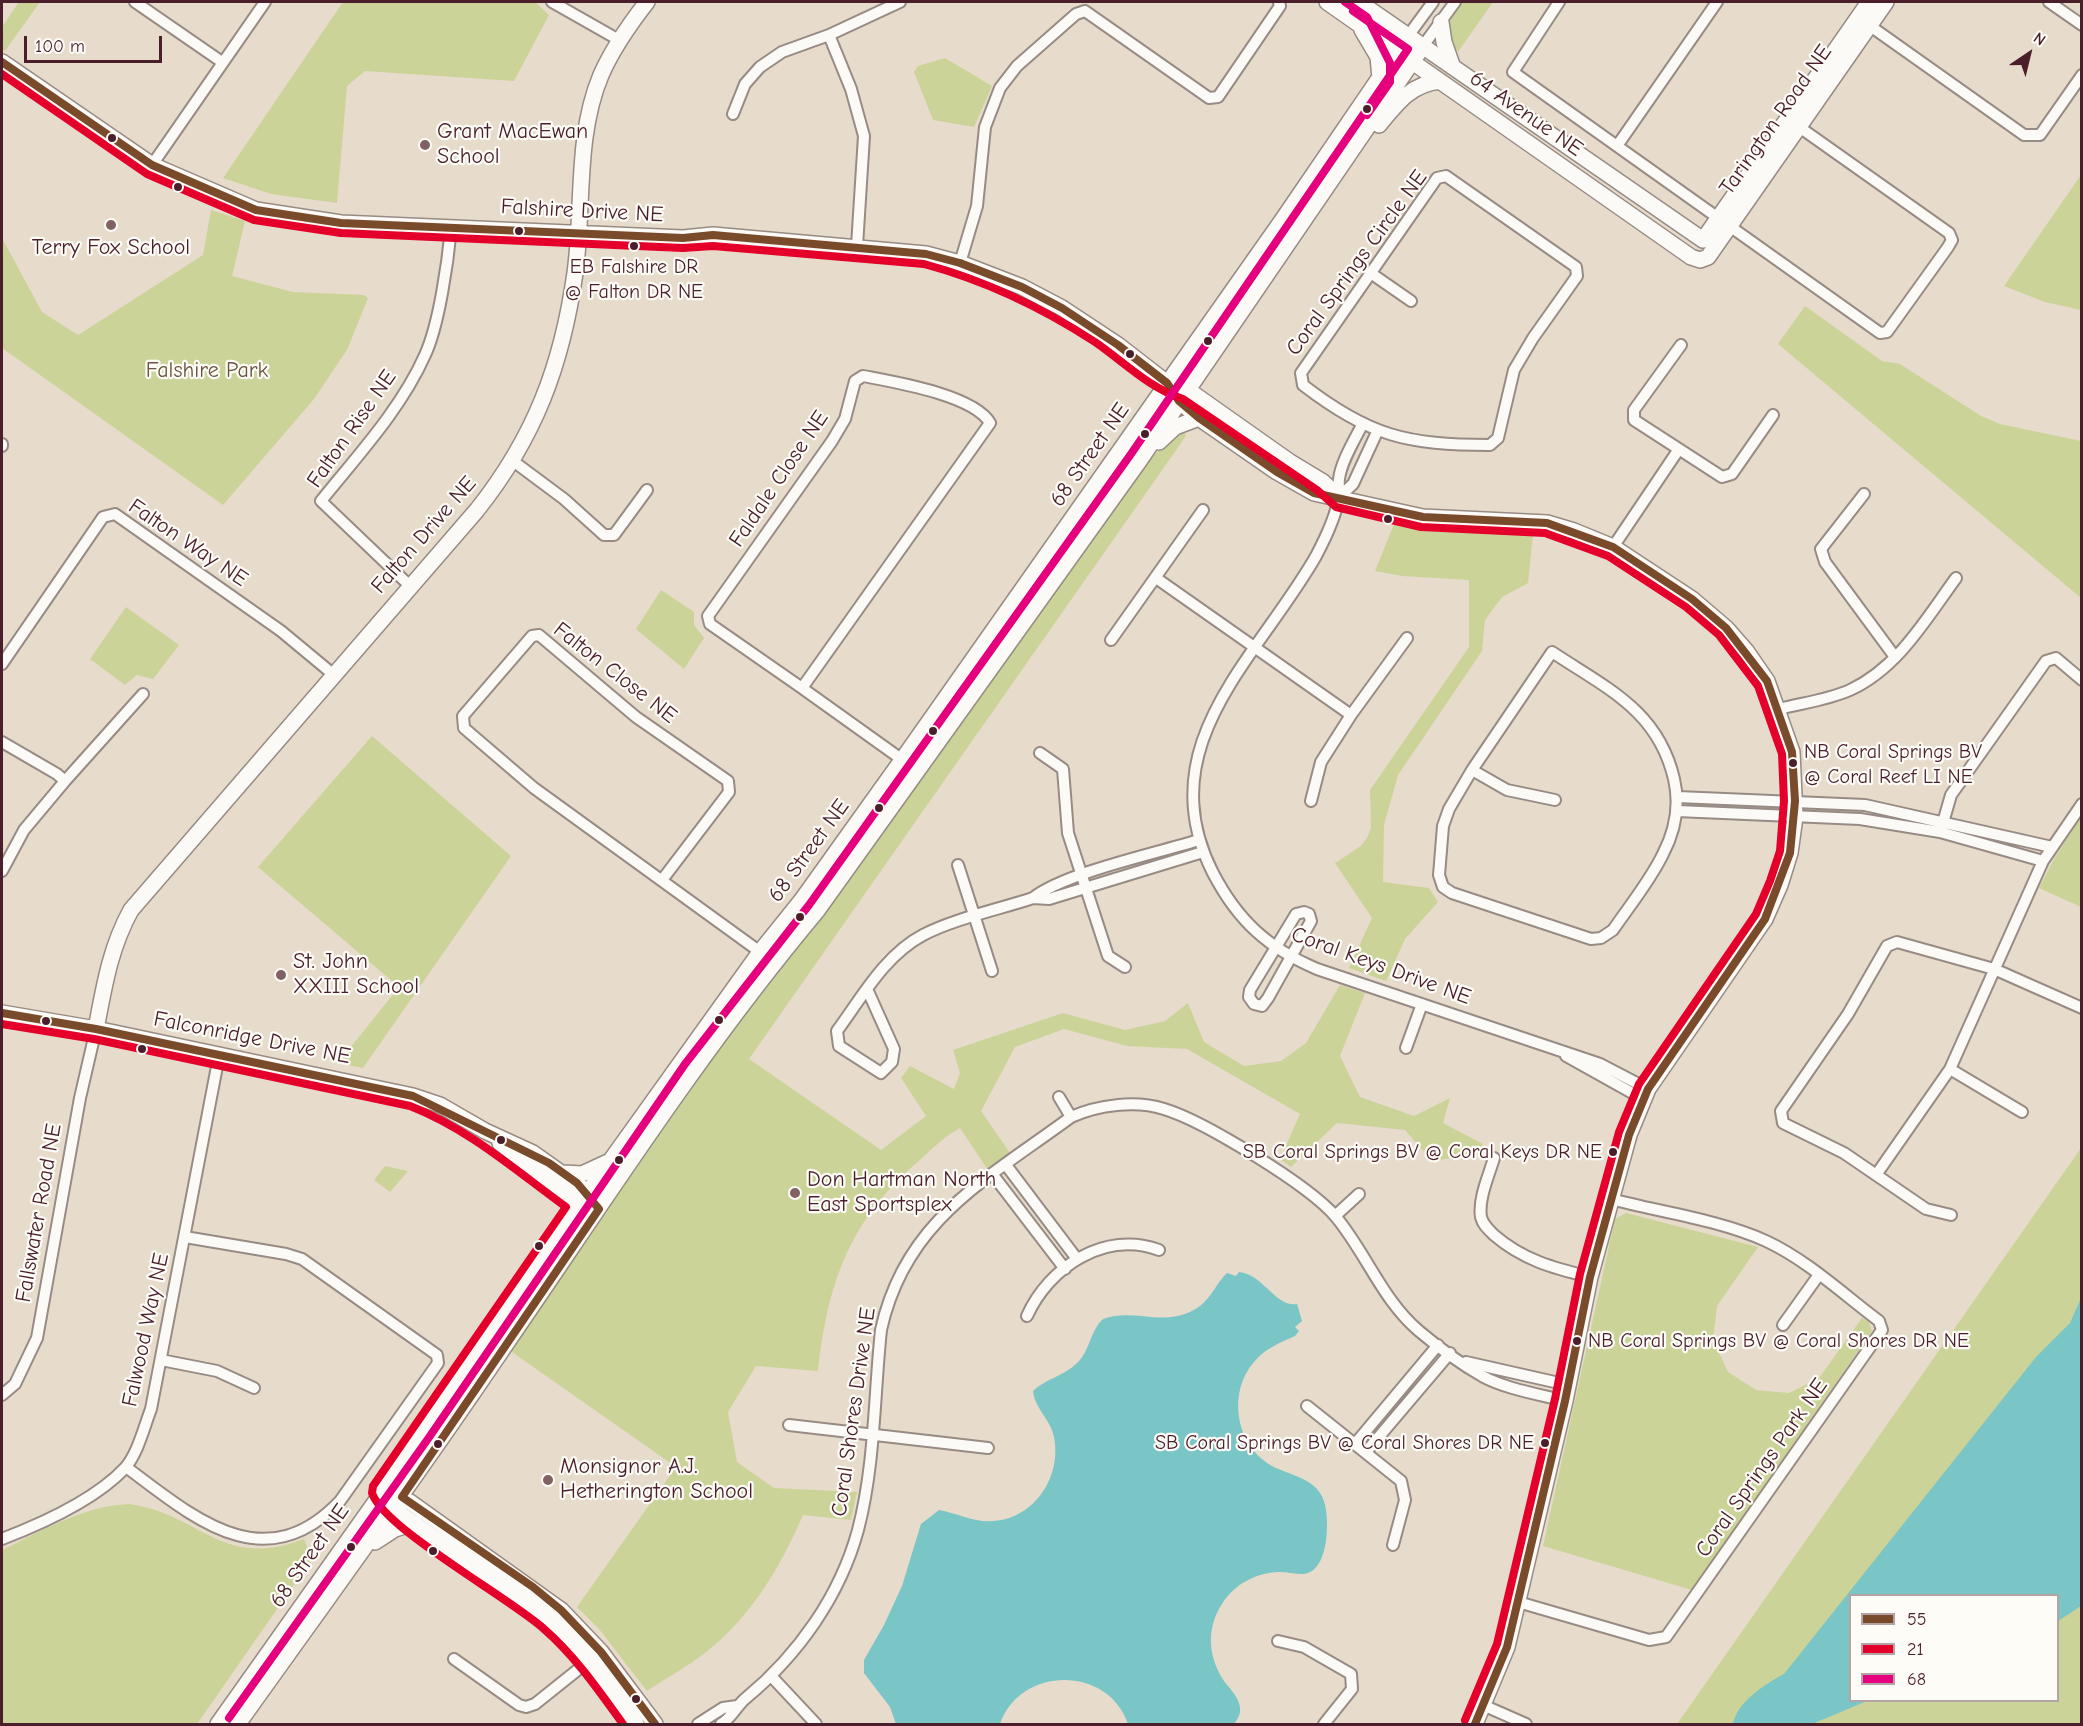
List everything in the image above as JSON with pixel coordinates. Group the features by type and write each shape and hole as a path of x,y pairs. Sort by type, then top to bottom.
{"street":[{"path":"135,2 222,62"},
{"path":"152,165 265,2"},
{"path":"552,2 619,40"},
{"name":"Falton Drive NE","path":"96,1029 108,963 118,933 131,910 477,510 513,461 536,418 559,359 575,272 586,133 600,77 619,40 647,2"},
{"path":"733,114 745,84 760,67 782,52 830,35 900,2"},
{"path":"960,263 977,206 985,127 1000,88 1017,66 1076,14 1084,11 1209,98 1218,97 1280,6 1279,2"},
{"name":"64 Avenue NE","path":"1327,2 1691,257 1700,260"},
{"name":"64 Avenue NE","path":"1359,2 1703,240"},
{"name":"68 Street NE","path":"218,1725 382,1492 588,1192 760,952 801,901 902,760 1433,2"},
{"name":"68 Street NE","path":"238,1725 367,1547 599,1209 774,962 817,911 1140,460 1412,61 1455,2"},
{"path":"1559,2 1513,72 1880,333 1887,332 1952,240 1949,233 1793,123"},
{"path":"1617,146 1717,2"},
{"name":"Tarington Road NE","path":"1864,21 1869,2"},
{"name":"Tarington Road NE","path":"1700,260 1708,257 1723,223 1864,21 1886,2"},
{"path":"2049,2 2082,25"},
{"path":"1864,21 2024,135 2040,135 2082,75"},
{"path":"1441,22 1444,42 1452,65"},
{"path":"1359,24 1378,57 1380,78"},
{"path":"830,35 851,89 864,136 857,246"},
{"name":"Falshire Drive NE","path":"2,62 152,165 256,210 341,223 683,238 713,235 857,246 926,254 960,263 1022,286 1062,308 1118,345 1183,396"},
{"path":"1344,161 1355,153 1409,92 1421,84 1440,81"},
{"name":"Coral Springs Circle NE","path":"1446,176 1576,267 1577,276 1533,338 1514,370 1498,438 1490,445 1424,443 1377,432 1362,425 1303,385 1301,373 1372,274 1437,178 1446,176"},
{"name":"Tarington Road NE","path":"1703,240 1723,223"},
{"name":"Falton Rise NE","path":"410,586 321,501 390,416 426,354 442,291 452,228"},
{"path":"1372,274 1412,301"},
{"path":"1681,345 1634,410 1634,420 1722,477 1732,474 1773,415"},
{"name":"Faldale Close NE","path":"802,688 990,423 985,415 949,397 919,387 863,376 855,381 845,419 832,441 708,616 710,624 918,771"},
{"path":"1183,396 1199,418 1277,472 1314,493 1423,517 1547,523 1613,547 1692,599 1726,628 1747,652 1767,681 1792,752 1795,809 1790,852 1780,885 1765,919 1645,1094 1629,1135 1590,1277 1568,1385 1508,1647 1485,1706 1475,1725"},
{"path":"1183,396 1323,482 1339,497"},
{"path":"1140,460 1175,427 1199,418"},
{"path":"1339,497 1339,478 1362,425"},
{"path":"1339,497 1353,484 1377,432"},
{"path":"1613,547 1679,449"},
{"path":"513,461 564,499 604,534 614,535 647,490"},
{"path":"1864,494 1821,549 1825,562 1895,657"},
{"name":"Coral Keys Drive NE","path":"1339,497 1316,555 1215,709 1200,749 1194,780 1194,804 1199,840 1225,896 1251,928 1275,949 1291,958 1600,1064 1645,1094"},
{"path":"1111,640 1203,510"},
{"name":"Falton Way NE","path":"2,664 103,517 116,514 281,631 334,675"},
{"path":"1156,578 1351,715"},
{"path":"1779,710 1848,691 1880,672 1910,641 1956,578"},
{"name":"Falton Close NE","path":"662,880 729,792 728,782 636,717 539,635 532,636 463,716 464,728 534,788 774,962"},
{"path":"1311,801 1321,762 1351,715 1407,638"},
{"path":"1552,652 1627,701 1647,720 1667,755 1678,797 1677,811 1665,852 1613,930 1600,938 1591,939 1452,893 1443,887 1439,875 1443,826 1456,794 1552,652"},
{"path":"1940,832 1951,795 2046,661 2056,658 2082,680"},
{"path":"2,871 24,830 143,694"},
{"path":"2,742 65,781"},
{"path":"1040,753 1063,769 1068,833 1086,881 1108,956 1125,967"},
{"path":"1472,770 1507,789 1555,800"},
{"path":"1678,797 1795,809 1940,832 2043,861"},
{"path":"1876,1175 1950,1069 2043,861 2082,804"},
{"path":"1677,811 1865,805 1944,820 2052,847"},
{"path":"1086,881 1199,840"},
{"path":"867,989 894,1049 892,1062 881,1073 839,1046 837,1031 867,989 901,951 924,934 1033,898 1045,889 1203,852"},
{"path":"958,865 992,971"},
{"path":"1304,912 1309,914 1311,921 1262,1006 1254,1004 1249,998 1250,990 1275,949 1296,914 1304,912"},
{"path":"1951,1215 1926,1209 1844,1153 1783,1123 1781,1111 1848,1014 1887,946 1897,942 1994,969 2082,1008"},
{"path":"1406,1048 1422,1004"},
{"name":"Falconridge Drive NE","path":"2,1012 96,1029 413,1096 440,1105 485,1131 533,1153 588,1192 599,1209"},
{"name":"Fallswater Road NE","path":"2,1395 15,1384 37,1338 80,1098 96,1029"},
{"name":"Falwood Way NE","path":"2,1539 56,1515 108,1483 126,1467 151,1409 219,1056"},
{"path":"1950,1069 2022,1112"},
{"path":"1059,1097 1071,1117"},
{"name":"Coral Shores Drive NE","path":"721,1725 728,1720 737,1706 772,1677 800,1644 816,1620 847,1560 858,1530 873,1433 881,1330 896,1279 914,1249 940,1217 1071,1117 1086,1111 1128,1105 1163,1108 1199,1125 1278,1172 1335,1215 1399,1311 1438,1345 1482,1376 1564,1401"},
{"name":"Falconridge Drive NE","path":"485,1131 580,1205 599,1209"},
{"path":"1494,1158 1481,1215 1485,1226 1509,1248 1529,1260 1590,1277"},
{"path":"562,1173 582,1174 611,1161"},
{"path":"1006,1165 1077,1259"},
{"path":"993,1175 1065,1269"},
{"path":"1335,1215 1359,1194"},
{"name":"Coral Springs Park NE","path":"1518,1602 1649,1640 1666,1637 1882,1330 1879,1320 1784,1251 1743,1233 1611,1198"},
{"path":"126,1467 187,1512 216,1530 252,1539 291,1535 326,1516 340,1501 438,1363 437,1355 302,1259 185,1237"},
{"path":"1027,1316 1038,1294 1077,1259 1100,1248 1126,1242 1143,1244 1159,1250"},
{"path":"1783,1324 1818,1275"},
{"path":"1355,1444 1438,1345"},
{"path":"1366,1452 1450,1353"},
{"path":"161,1360 217,1371 254,1388"},
{"name":"Coral Shores Drive NE","path":"1463,1362 1568,1385"},
{"path":"1307,1406 1401,1481 1404,1486 1405,1500 1393,1545"},
{"path":"789,1425 988,1448"},
{"path":"382,1492 518,1586"},
{"path":"398,1502 415,1523 561,1610 595,1656 655,1725"},
{"path":"367,1547 395,1529 415,1523"},
{"path":"1278,1641 1304,1647 1351,1674 1352,1689 1324,1725"},
{"path":"454,1659 519,1705 526,1707 535,1704 595,1656"},
{"path":"595,1656 636,1725"},
{"path":"772,1677 816,1725"},
{"name":"Coral Shores Drive NE","path":"698,1725 723,1708 737,1706"},
{"path":"1485,1706 1526,1725"}],"green space":[{"path":"19,2 40,2 5,51 2,49 2,27"},
{"path":"343,2 535,2 549,15 514,81 365,71 347,86 337,203 271,194 223,178"},
{"path":"1462,2 1493,2 1458,52 1450,37 1449,26"},
{"path":"945,58 992,86 974,127 933,120 914,72 918,66"},
{"path":"2081,175 2081,310 2045,302 2004,286"},
{"name":"Falshire Park","path":"211,210 245,221 232,276 293,292 364,295 368,298 347,350 314,399 223,505 2,348 2,238 42,312 78,335 203,255"},
{"path":"1805,306 1882,361 1900,364 1981,416 2000,424 2081,441 2081,598 1778,344"},
{"path":"1183,428 1186,436 749,1059 881,1150 926,1116 901,1078 910,1066 954,1089 960,1073 953,1050 1063,1013 1125,1030 1165,1021 1188,1003 1204,1042 1244,1066 1281,1061 1306,1043 1340,985 1365,993 1340,1056 1360,1097 1414,1116 1450,1098 1443,1123 1483,1144 1479,1154 1432,1161 1405,1130 1337,1123 1291,1167 1280,1159 1300,1114 1187,1049 1127,1046 1064,1029 1015,1047 981,1111 1010,1153 988,1170 960,1128 930,1150 876,1205 847,1254 828,1308 818,1371 756,1366 728,1412 737,1462 774,1488 857,1492 851,1520 803,1515 763,1590 736,1624 705,1653 647,1691 599,1629 577,1607 676,1467 509,1350 722,1045 1148,461"},
{"path":"1394,524 1425,531 1533,534 1528,583 1502,597 1485,620 1482,651 1398,775 1384,825 1383,882 1429,888 1438,902 1405,939 1386,981 1349,968 1372,918 1335,863 1361,846 1367,838 1371,828 1370,790 1469,647 1469,580 1402,576 1375,571"},
{"path":"661,590 694,612 694,625 704,638 684,669 636,629"},
{"path":"126,607 179,645 153,679 137,675 125,685 90,659"},
{"path":"372,736 511,856 363,1068 338,1063 399,987 258,867"},
{"path":"2081,817 2081,907 2039,888 2054,859"},
{"path":"2081,1148 2081,1724 1677,1724"},
{"path":"385,1166 408,1171 390,1192 374,1180"},
{"path":"1626,1213 1758,1247 1717,1306 1713,1340 1728,1372 1756,1390 1789,1393 1819,1378 1862,1318 1869,1322 1872,1331 1692,1590 1543,1546 1615,1219"},
{"path":"129,1504 154,1509 231,1544 252,1548 276,1547 304,1539 312,1559 197,1724 2,1724 2,1550 79,1514"}],"water":[{"path":"1239,1272 1255,1278 1282,1301 1297,1304 1302,1321 1295,1327 1299,1331 1295,1336 1263,1353 1246,1374 1238,1401 1242,1429 1256,1454 1267,1463 1305,1480 1316,1488 1324,1501 1327,1526 1325,1548 1315,1569 1302,1574 1279,1572 1254,1577 1239,1585 1227,1597 1217,1613 1211,1633 1212,1652 1219,1672 1239,1704 1240,1712 1234,1724 1128,1724 1118,1705 1102,1691 1084,1683 1064,1680 1044,1683 1026,1691 1010,1705 1000,1724 896,1724 890,1707 864,1673 864,1660 884,1625 902,1586 921,1524 939,1510 987,1521 1009,1518 1022,1512 1042,1492 1054,1466 1054,1437 1033,1391 1077,1363 1085,1353 1095,1329 1103,1319 1127,1315 1163,1317 1187,1313 1204,1302 1227,1273 1236,1276"},
{"path":"2081,1298 2081,1606 2059,1620 2059,1594 1849,1594 1849,1702 1865,1702 1812,1724 1733,1724 1746,1701 1761,1688 1784,1674 2036,1357 2070,1323"}],"transit line":[{"name":"68","path":"1345,2 1367,17 1390,63 1390,82 1367,115"},
{"name":"68","path":"229,1718 430,1436 685,1064 809,905 1131,454 1408,49 1353,11"},
{"name":"55","path":"2,62 152,165 256,210 341,223 683,238 713,235 926,254 960,263 1022,287 1062,308 1118,345 1167,383 1179,401 1199,418 1277,472 1314,493 1423,517 1547,523 1613,547 1692,599 1726,628 1767,681 1792,752 1795,801 1790,853 1765,919 1648,1089 1629,1135 1590,1277 1565,1401 1507,1647 1475,1724"},
{"name":"21","path":"2,74 147,174 254,220 341,233 683,248 713,246 924,264 970,278 1034,306 1075,329 1148,381 1183,399 1317,490 1336,507 1421,527 1545,533 1608,556 1686,607 1719,635 1758,686 1782,754 1784,801 1780,851 1756,914 1639,1084 1619,1132 1580,1274 1555,1399 1497,1644 1465,1720"},
{"name":"55","path":"2,1013 96,1029 413,1096 549,1163 577,1183 599,1209 402,1497 533,1587 561,1610 601,1652 655,1724"},
{"name":"21","path":"2,1024 94,1039 410,1106 432,1115 472,1138 566,1207 373,1486 372,1493 381,1508 399,1525 527,1616 556,1640 577,1663 623,1724"}],"place":[{"name":"Grant MacEwan School","path":"425,145"},
{"name":"Terry Fox School","path":"111,225"},
{"name":"EB Falshire DR @ Falton DR NE","path":"634,246"},
{"name":"NB Coral Springs BV @ Coral Reef LI NE","path":"1793,763"},
{"name":"St. John XXIII School","path":"281,975"},
{"name":"SB Coral Springs BV @ Coral Keys DR NE","path":"1613,1152"},
{"name":"Don Hartman North East Sportsplex","path":"795,1193"},
{"name":"NB Coral Springs BV @ Coral Shores DR NE","path":"1577,1341"},
{"name":"SB Coral Springs BV @ Coral Shores DR NE","path":"1545,1443"},
{"name":"Monsignor A.J. Hetherington School","path":"548,1480"}]}
